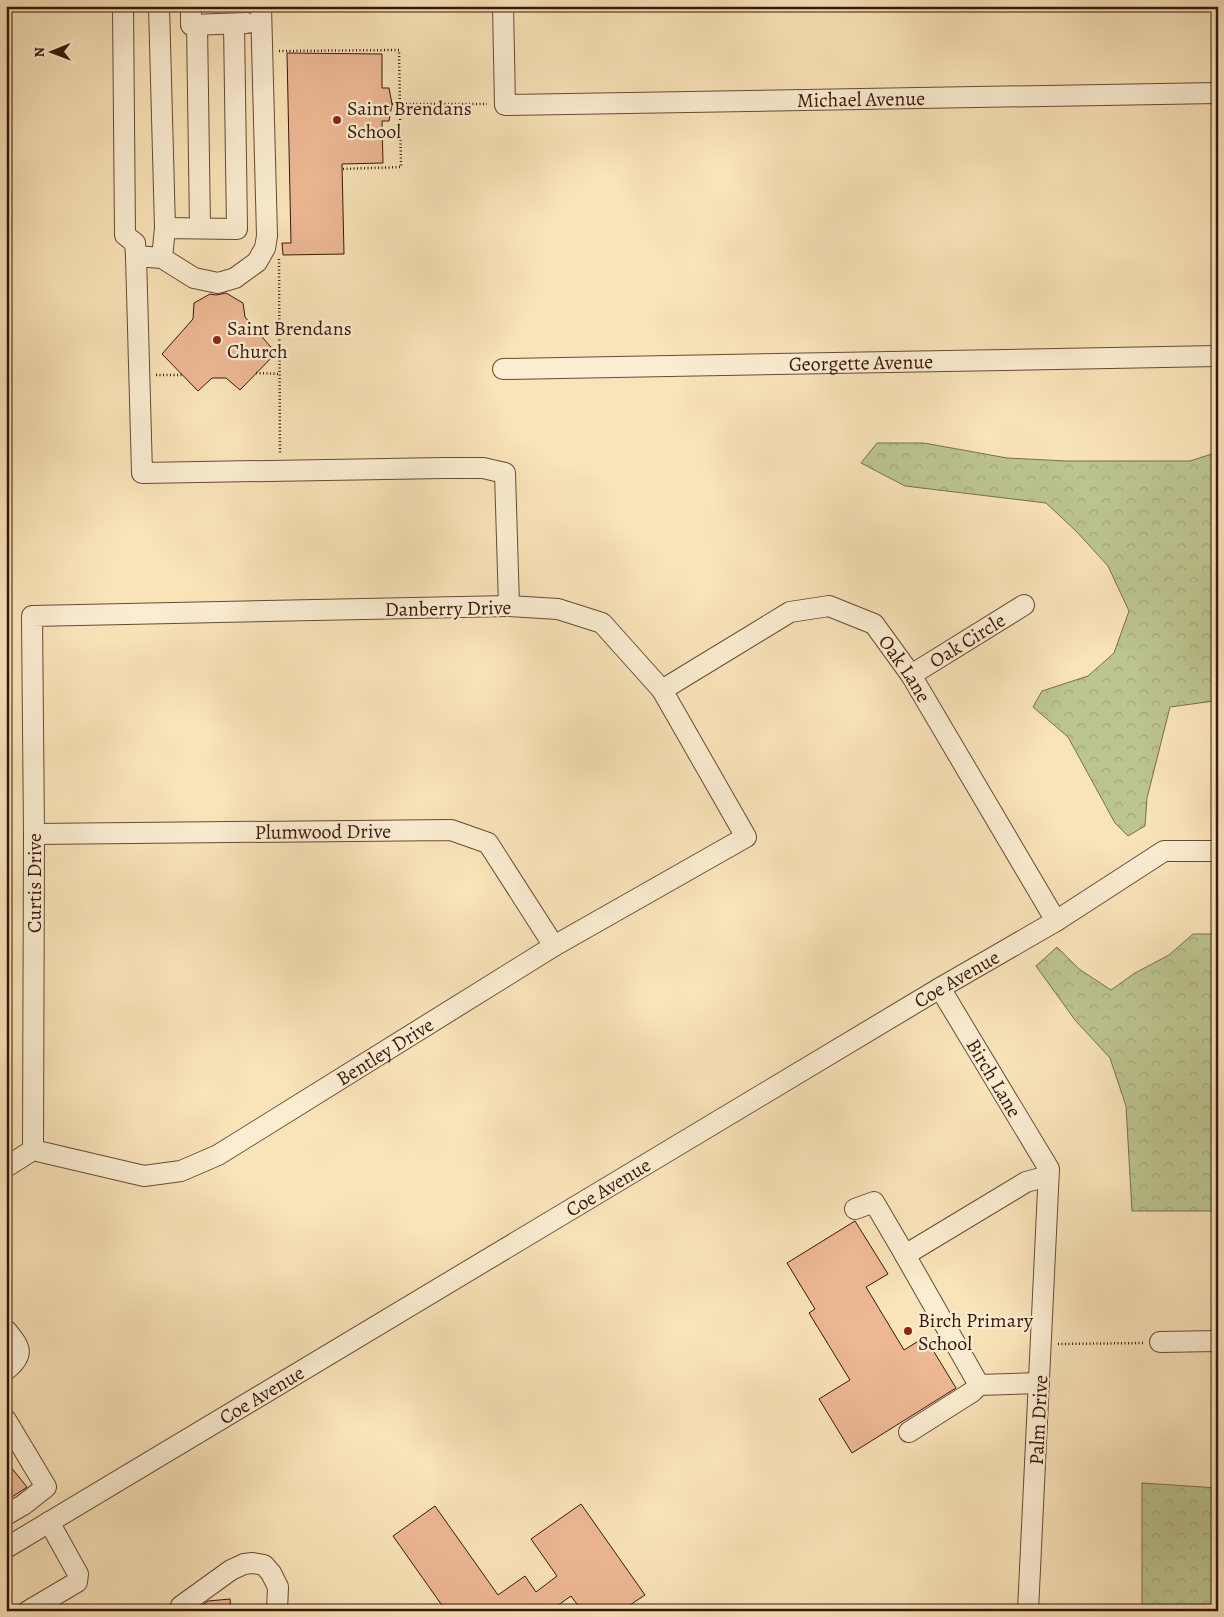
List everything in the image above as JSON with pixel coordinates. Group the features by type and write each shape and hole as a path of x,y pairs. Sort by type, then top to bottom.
{"street":[{"path":"123,6 124,235 135,242 142,473 483,468 505,473 509,606"},
{"path":"158,6 165,228 162,258"},
{"path":"496,104 503,6"},
{"path":"136,256 162,258 194,278 218,283 235,278 257,262 264,248 266,230 261,14 234,24 194,15 200,228"},
{"path":"234,24 237,229"},
{"name":"Michael Avenue","path":"496,104 1218,93"},
{"path":"165,228 266,230"},
{"name":"Georgette Avenue","path":"503,369 1218,356"},
{"name":"Oak Circle","path":"910,675 1024,605"},
{"name":"Danberry Drive","path":"32,616 509,606 558,609 602,623 662,690 746,837"},
{"name":"Oak Lane","path":"662,690 790,612 829,606 874,624 910,675 1056,921"},
{"name":"Curtis Drive","path":"32,616 34,834 33,1150"},
{"name":"Plumwood Drive","path":"34,834 451,830 488,843 554,946"},
{"name":"Bentley Drive","path":"33,1150 144,1176 181,1171 218,1155 554,946 746,837"},
{"name":"Coe Avenue","path":"6,1548 940,988 1056,921 1164,851 1218,851"},
{"name":"Birch Lane","path":"940,988 1049,1172"},
{"path":"6,1167 33,1150"},
{"path":"905,1255 1026,1182 1049,1172"},
{"name":"Palm Drive","path":"1028,1611 1049,1172"},
{"path":"855,1208 874,1202 979,1385"},
{"path":"6,1330 18,1345 20,1355 16,1363 6,1370"},
{"path":"1160,1342 1218,1341"},
{"path":"909,1432 972,1392 979,1385 1039,1383"},
{"path":"6,1420 46,1487 23,1505 6,1515"},
{"path":"28,1611 77,1582 78,1574 49,1522"},
{"path":"181,1611 181,1606 232,1570 244,1564 253,1563 264,1565 271,1572 278,1587 277,1611"}],"path":[{"path":"277,51 399,50 400,168 342,169"},
{"path":"392,104 496,104"},
{"path":"279,254 281,470"},
{"path":"256,373 280,374"},
{"path":"139,376 182,375"},
{"path":"1058,1344 1160,1342"}],"green space":[{"path":"904,6 1087,6 1052,8 923,8"},
{"path":"877,443 924,443 1007,458 1067,461 1190,461 1218,452 1218,705 1214,701 1170,707 1147,798 1145,826 1128,836 1115,823 1068,737 1033,707 1042,691 1088,676 1114,653 1129,611 1108,566 1076,531 1046,503 905,486 861,463"},
{"path":"1193,934 1218,934 1218,1211 1132,1211 1126,1106 1110,1058 1075,1020 1036,966 1057,947 1079,969 1111,990 1135,973 1169,955"},
{"path":"1142,1483 1218,1488 1218,1611 1142,1611"}],"building":[{"path":"287,53 382,54 382,88 389,88 392,104 389,121 382,121 383,163 342,164 344,254 283,255 282,243 291,243"},
{"path":"226,293 243,303 245,317 276,353 240,390 226,378 212,378 198,391 162,354 193,319 194,303 210,294"},
{"name":"Birch Primary School","path":"855,1221 888,1274 866,1287 904,1350 925,1337 956,1388 852,1453 819,1399 850,1380 809,1313 815,1309 787,1263"},
{"path":"6,1461 27,1487 6,1501"},
{"path":"581,1504 645,1595 630,1605 635,1611 582,1611 571,1596 550,1611 446,1611 393,1536 435,1506 498,1595 525,1576 536,1592 557,1576 531,1539"},
{"path":"230,1599 231,1611 195,1611 208,1601"}],"place":[{"name":"Saint Brendans School","path":"337,120"},
{"name":"Saint Brendans Church","path":"217,340"},
{"name":"Birch Primary School","path":"908,1331"}]}
